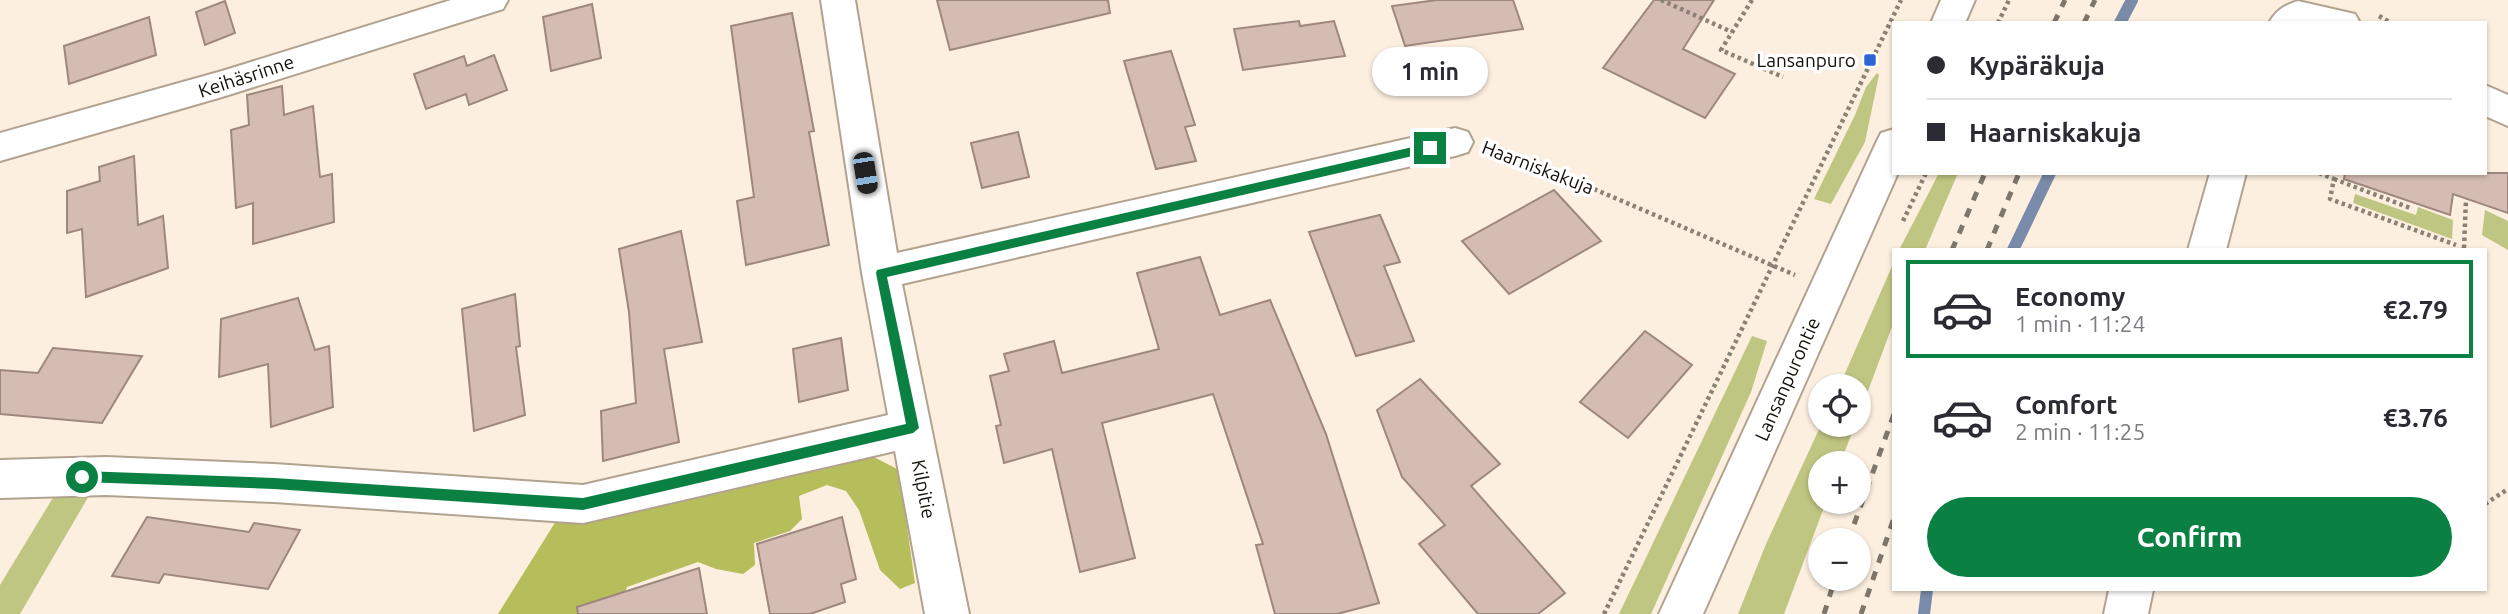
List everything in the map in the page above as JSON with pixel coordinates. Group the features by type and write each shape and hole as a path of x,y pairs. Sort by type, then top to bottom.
{"street":[{"name":"Keihäsrinne","path":"0,147 90,123 491,0"},
{"path":"1949,21 1958,0"},
{"path":"2288,21 2298,13 2334,21"},
{"name":"Kilpitie","path":"841,16 881,273 947,614"},
{"path":"2487,100 2508,112"},
{"name":"Haarniskakuja","path":"881,273 1455,142"},
{"name":"Lansanpurontie","path":"1681,614 1892,147"},
{"path":"2208,248 2227,175"},
{"path":"0,479 119,477 274,483 583,504 913,428"},
{"path":"2126,614 2131,591"}],"path":[{"path":"1661,0 1732,33"},
{"path":"1752,0 1721,50 1783,77"},
{"path":"1604,614 1901,0"},
{"path":"1999,21 2009,0"},
{"name":"Haarniskakuja","path":"1455,142 1484,142 1774,264"},
{"path":"2324,175 2410,208"},
{"path":"2334,179 2330,200 2456,245"},
{"path":"2464,248 2466,199"},
{"path":"2487,503 2508,489"}],"green space":[{"path":"1877,73 1879,75 1865,142 1831,204 1814,199 1866,87"},
{"path":"1938,175 1957,175 1926,248 1900,248"},
{"path":"2355,194 2416,215 2418,207 2453,220 2452,239 2353,203"},
{"path":"2485,210 2508,221 2508,250 2482,235"},
{"path":"1892,266 1892,327 1871,383 1871,374 1845,374"},
{"path":"1752,336 1767,341 1751,392 1651,614 1619,614"},
{"path":"1815,437 1850,437 1845,451 1809,451"},
{"path":"1808,453 1808,514 1822,514 1816,528 1808,528 1808,550 1784,614 1738,614 1766,544"},
{"path":"868,454 899,470 915,583 900,589 880,570 859,510 846,491 827,485 799,496 802,519 790,531 754,543 755,565 743,574 716,569 698,562 627,587 618,614 498,614 556,521"},
{"path":"90,494 20,614 0,614 0,585 54,496"}],"building":[{"path":"937,0 1108,0 1110,13 950,50"},
{"path":"1437,0 1513,0 1523,29 1405,46 1392,6"},
{"path":"1654,0 1714,0 1683,49 1735,74 1705,118 1603,68"},
{"path":"225,1 235,33 205,45 196,12"},
{"path":"592,4 601,58 551,71 543,17"},
{"path":"792,13 814,131 809,132 829,245 746,265 737,201 754,197 731,26"},
{"path":"149,17 156,55 69,84 64,46"},
{"path":"1299,21 1300,26 1334,21 1345,56 1243,70 1234,29"},
{"path":"1171,51 1195,125 1185,127 1196,161 1156,169 1124,61"},
{"path":"494,55 507,90 469,105 466,94 426,109 414,74 464,56 467,66"},
{"path":"282,86 284,115 313,106 320,177 332,174 334,222 253,244 253,203 236,208 231,130 249,125 247,95"},
{"path":"1018,132 1029,177 982,188 971,143"},
{"path":"134,156 138,225 163,216 168,268 86,297 82,229 67,233 67,191 100,181 99,167"},
{"path":"2508,173 2508,213 2453,194 2450,215 2344,179 2345,175"},
{"path":"1554,190 1601,241 1509,294 1462,241"},
{"path":"1380,215 1400,262 1384,266 1414,341 1356,356 1309,232"},
{"path":"681,231 702,342 664,349 679,442 603,461 601,411 636,403 629,312 619,249"},
{"path":"1200,257 1220,315 1270,300 1326,434 1379,603 1337,614 1275,614 1256,545 1263,544 1213,394 1102,423 1135,558 1080,572 1052,449 1004,463 996,426 1001,425 990,376 1009,371 1004,354 1054,341 1062,373 1159,349 1137,273"},
{"path":"515,294 520,346 516,347 525,415 474,431 462,309"},
{"path":"298,298 315,350 329,346 333,407 271,427 268,364 219,377 221,319"},
{"path":"1645,331 1692,365 1628,438 1580,402"},
{"path":"841,338 848,390 799,402 793,349"},
{"path":"53,348 142,356 102,423 0,414 0,370 38,373"},
{"path":"1420,379 1500,464 1471,486 1565,593 1538,614 1478,614 1419,544 1445,525 1402,477 1377,410"},
{"path":"147,517 249,532 254,523 300,530 268,589 164,574 159,583 112,576"},
{"path":"842,517 856,579 841,584 845,602 810,614 770,614 757,544"},
{"path":"699,568 707,614 578,614 577,607"}],"waterway":[{"path":"2121,21 2132,0"},
{"path":"2014,248 2049,175"},
{"path":"1924,614 1927,591"}],"railway":[{"path":"2055,21 2065,0"},
{"path":"2085,21 2095,0"},
{"path":"1953,248 1984,175"},
{"path":"1988,248 2018,175"},
{"path":"1853,528 1892,420"},
{"path":"1861,614 1892,524"},
{"path":"1824,614 1831,591"}],"place":[{"name":"Lansanpuro","path":"1870,60"}],"route":[{"path":"82,477 274,483 583,504 913,428 881,273 1430,148"}]}
